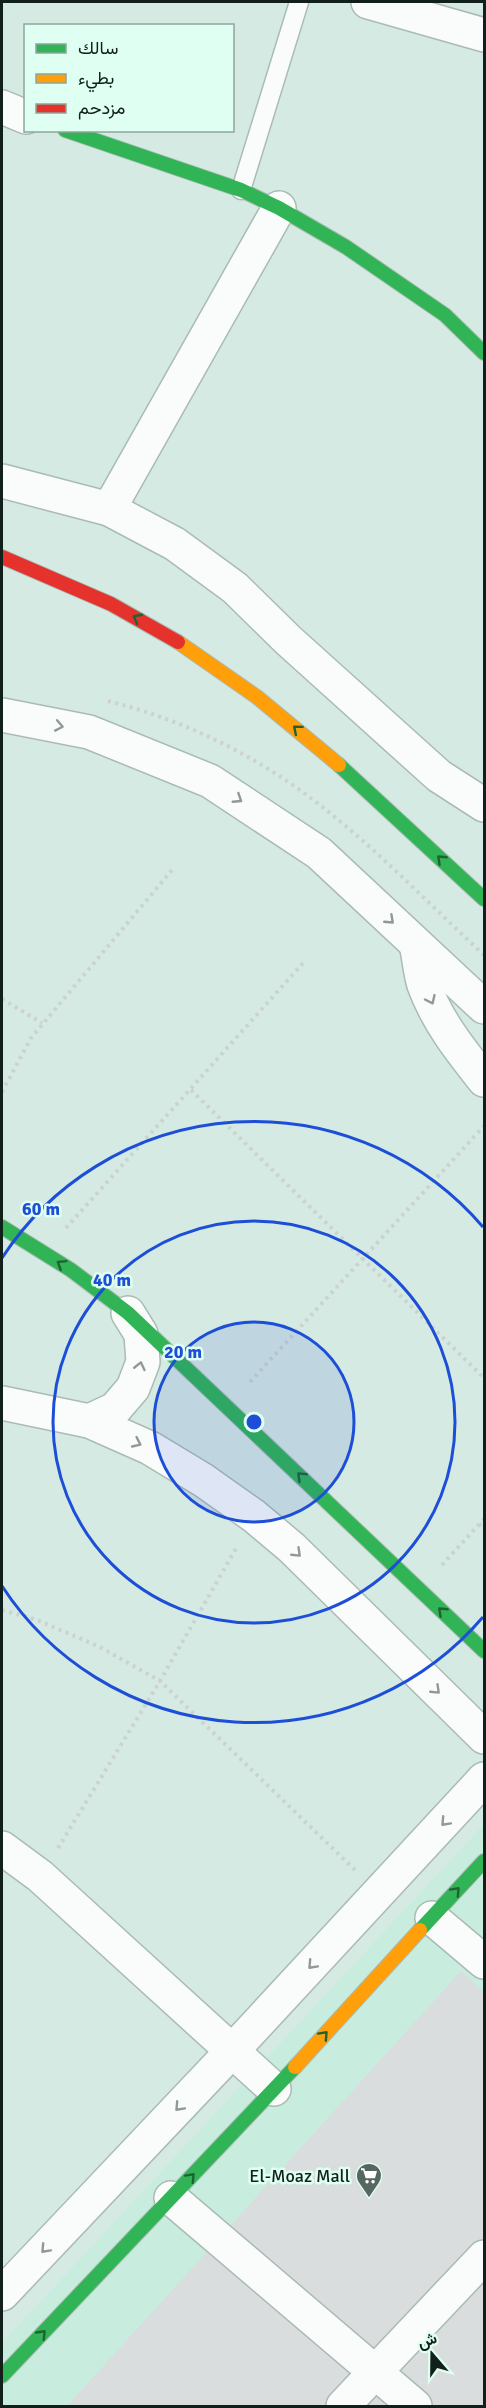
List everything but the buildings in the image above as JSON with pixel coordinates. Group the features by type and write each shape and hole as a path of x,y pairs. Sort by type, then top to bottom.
{"street":[{"path":"368,2 484,34"},
{"path":"2,107 24,116"},
{"path":"71,132 242,190 279,208 346,247 445,315 484,353"},
{"path":"109,509 279,208"},
{"path":"2,481 109,509 175,544 235,588 288,640 439,776 484,805"},
{"path":"2,557 85,590 173,638 255,693 331,757 484,899"},
{"path":"2,715 88,732 210,781 319,853 484,1007"},
{"path":"416,944 424,984 442,1022 484,1080"},
{"path":"2,1227 71,1270 128,1313 484,1651"},
{"path":"89,1421 114,1409 133,1388 143,1362 141,1334 128,1313"},
{"path":"2,1403 89,1421 150,1448 203,1480 254,1516 292,1548 484,1737"},
{"path":"2,2294 233,2050 484,1779"},
{"path":"2,1848 40,1876 274,2089"},
{"path":"2,2376 274,2089 484,1861"},
{"path":"432,1918 484,1962"},
{"path":"171,2198 416,2406"},
{"path":"343,2406 484,2257"}],"lane":[{"path":"242,190 299,2"}],"path":[{"path":"2,1092 31,1038 42,1023 62,1003 172,870"},
{"path":"43,1252 304,962"},
{"path":"2,999 42,1023"},
{"path":"191,1090 484,1378"},
{"path":"227,1407 484,1126"},
{"path":"40,1876 160,1681 254,1516"},
{"path":"419,1589 484,1519"},
{"path":"480,1524 484,1529"},
{"path":"2,1610 37,1620 100,1647 160,1681 379,1893"}],"shaded area":[{"name":"El-Moaz Mall","path":"484,1824 484,2406 2,2406 2,2343"}],"traffic: fast":[{"path":"71,132 241,190 279,208 346,247 445,315 484,353"},
{"path":"339,765 484,899"},
{"path":"2,1227 71,1270 128,1313 484,1651"},
{"path":"420,1930 484,1861"},
{"path":"2,2376 295,2067"}],"traffic: slow":[{"path":"178,642 257,697 339,765"},
{"path":"295,2067 420,1930"}],"traffic: jam":[{"path":"2,557 111,604 178,642"}],"place":[{"name":"El-Moaz Mall","path":"369,2199"}]}
